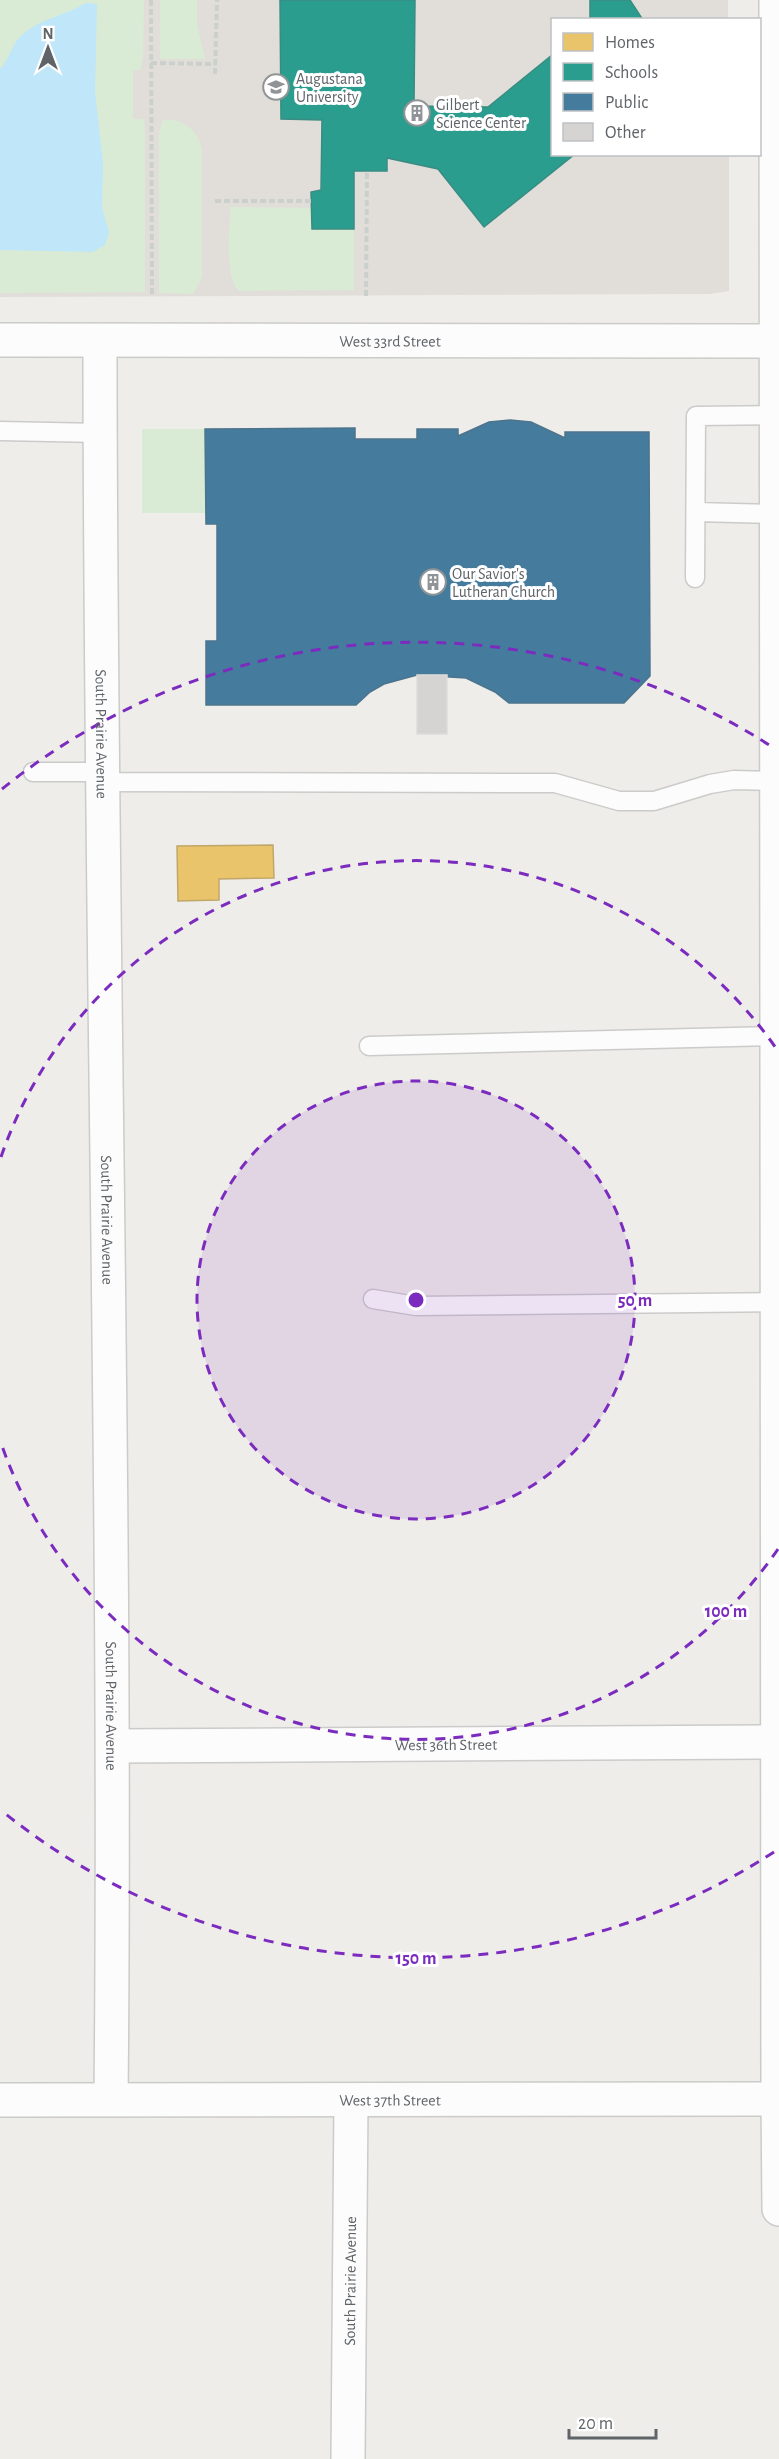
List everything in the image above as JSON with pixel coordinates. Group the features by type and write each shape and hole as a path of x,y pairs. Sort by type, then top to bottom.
{"street":[{"path":"776,0 779,2209"},
{"name":"West 33rd Street","path":"0,340 778,341"},
{"name":"South Prairie Avenue","path":"100,341 100,777 114,1746 111,2099"},
{"name":"West 36th Street","path":"114,1746 777,1742"},
{"name":"West 37th Street","path":"0,2100 778,2099"},
{"name":"South Prairie Avenue","path":"348,2459 351,2101"}],"lane":[{"path":"695,578 696,416 776,415"},
{"path":"0,431 100,433"},
{"path":"696,512 776,514"},
{"path":"33,772 100,777 555,783 619,801 654,801 710,784 734,780 777,781"},
{"path":"369,1046 777,1036"},
{"path":"374,1299 416,1306 777,1302"}],"path":[{"path":"152,0 152,295"},
{"path":"215,74 217,0"},
{"path":"152,63 215,64"},
{"path":"366,296 368,171"},
{"path":"215,201 311,201"}],"shaded area":[{"name":"Augustana University","path":"0,0 728,0 728,18 551,18 551,156 729,156 729,291 711,294 0,297"}],"green space":[{"path":"0,0 144,0 143,58 140,70 133,70 133,119 144,119 145,132 145,292 0,293"},
{"path":"160,0 197,0 197,25 205,59 160,59"},
{"path":"163,120 183,123 193,131 202,150 202,277 193,294 159,293 159,132"},
{"path":"230,207 311,208 354,229 354,290 239,291 231,275"},
{"path":"142,429 205,429 206,513 142,513"}],"water":[{"path":"86,3 97,4 95,92 103,163 102,208 109,232 105,245 93,252 0,250 0,69 17,41 27,31"}],"building: Homes":[{"path":"273,845 274,878 219,879 219,900 178,901 177,846"}],"building: Schools":[{"name":"Gilbert Science Center","path":"280,0 415,0 414,106 488,107 551,56 551,156 573,156 484,227 438,169 387,158 387,171 354,171 354,229 312,229 311,192 321,190 322,120 281,119"},
{"path":"590,0 630,0 642,18 590,18"}],"building: Public":[{"name":"Our Savior's Lutheran Church","path":"510,420 531,422 565,438 565,432 649,432 650,676 624,703 509,703 495,692 466,678 417,675 384,684 370,692 356,705 206,705 206,641 217,641 217,524 206,524 205,429 355,428 355,439 417,439 417,429 458,429 458,436 489,422"}],"building: Other":[{"path":"417,675 447,675 447,734 417,734"}],"place":[{"name":"Augustana University","path":"276,87"},
{"name":"Gilbert Science Center","path":"417,113"},
{"name":"Our Savior's Lutheran Church","path":"433,582"}]}
